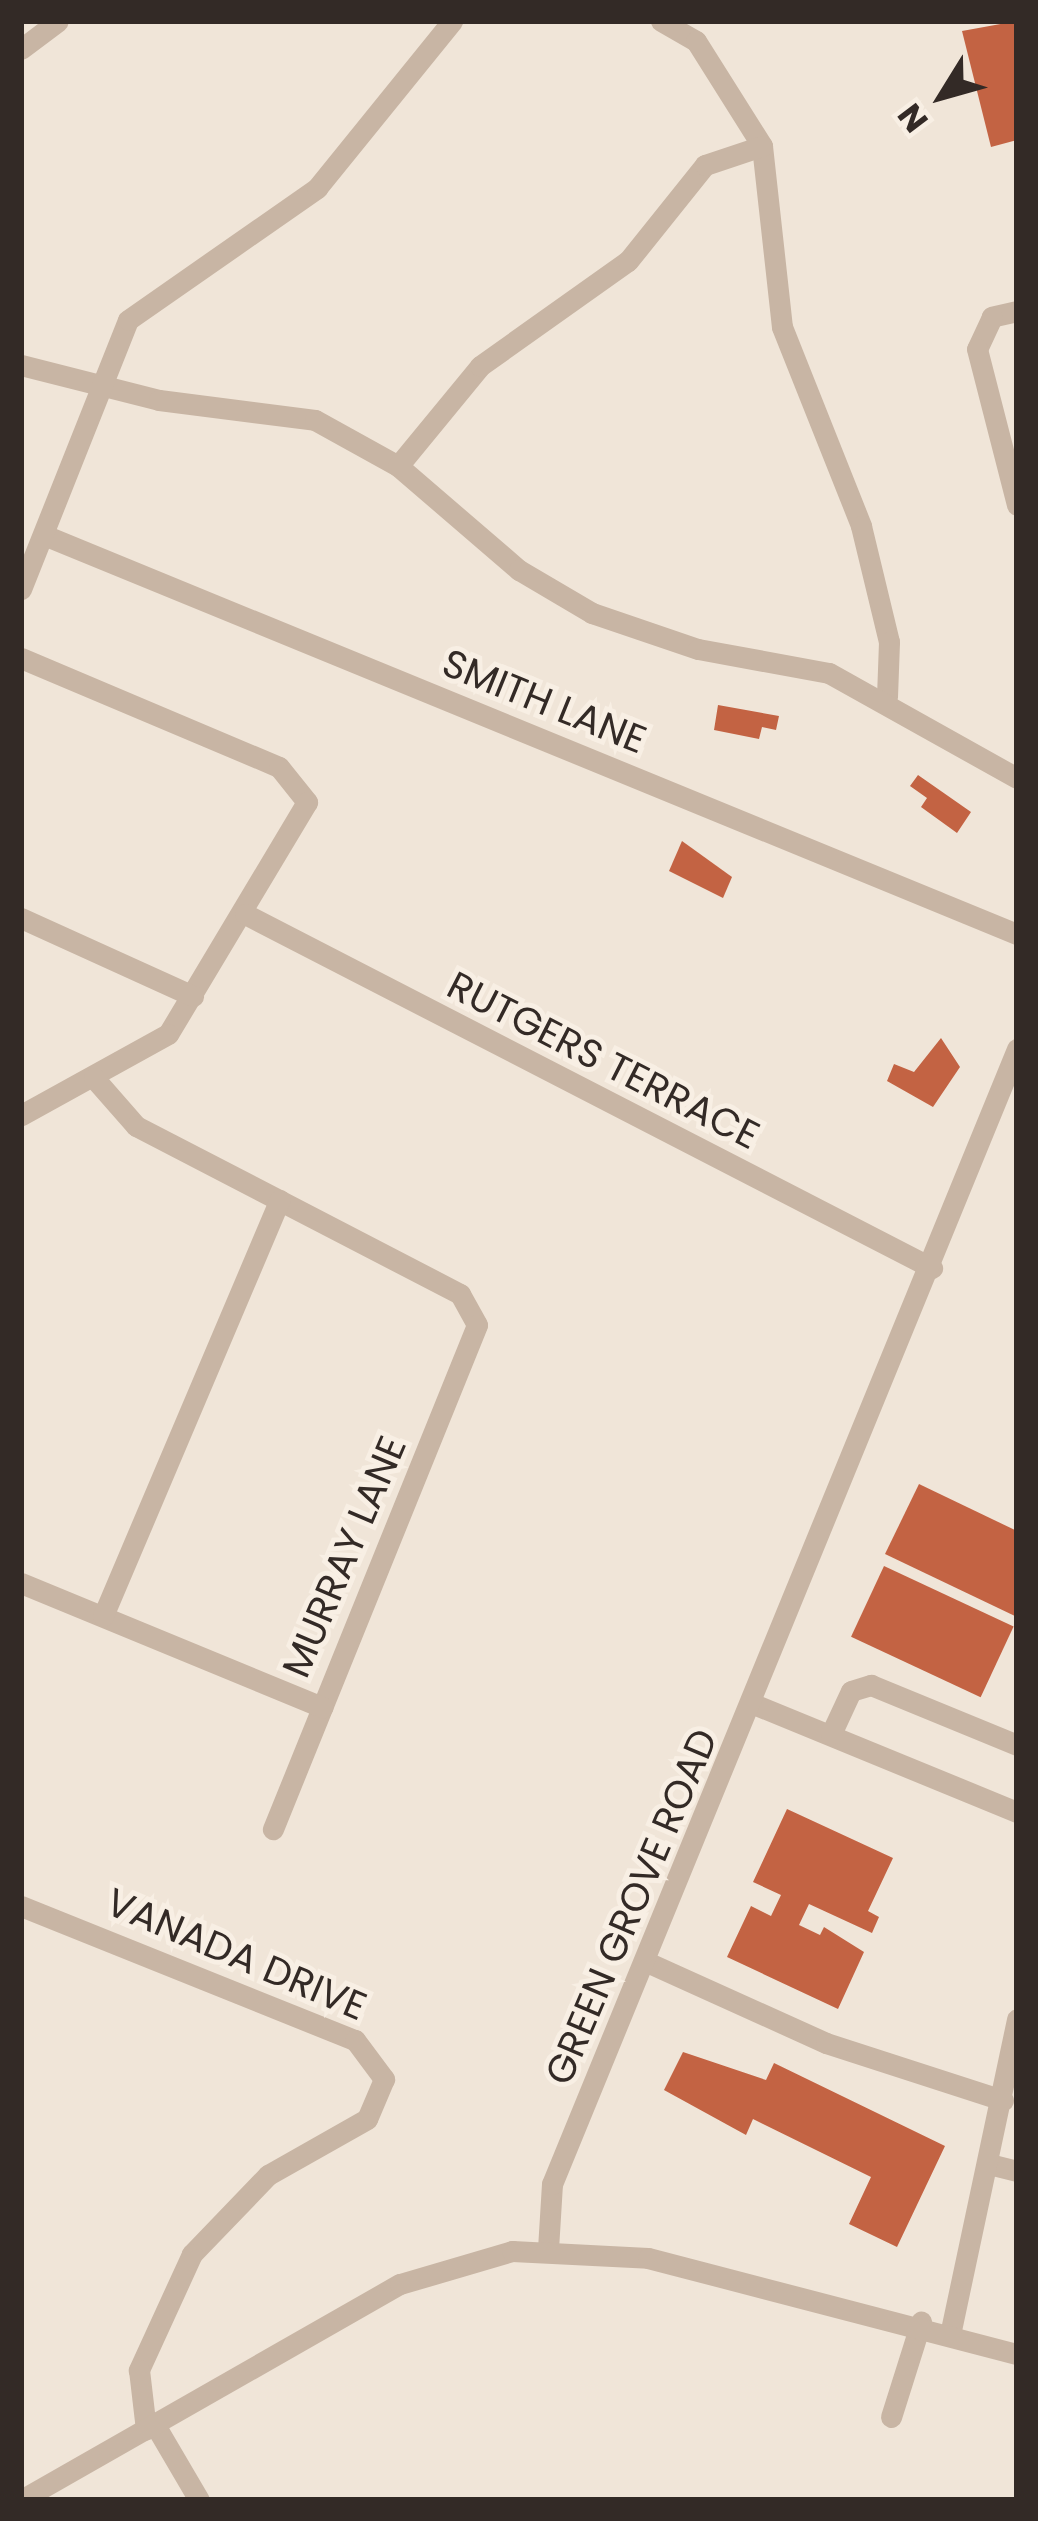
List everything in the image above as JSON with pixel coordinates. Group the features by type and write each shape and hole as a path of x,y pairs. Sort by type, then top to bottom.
{"street":[{"path":"21,49 58,21"},
{"path":"21,590 128,320 317,188 452,21"},
{"path":"661,21 699,31 762,146 782,327 861,526 890,642 887,697"},
{"path":"398,466 480,367 628,261 705,165 762,146"},
{"path":"1017,310 992,317 977,349 1017,505"},
{"path":"21,365 104,386 294,414 398,466 519,570 592,613 887,697 1017,778"},
{"name":"SMITH LANE","path":"44,535 1017,934"},
{"path":"21,658 279,766 303,788 306,812 168,1034 21,1114"},
{"name":"RUTGERS TERRACE","path":"245,914 932,1268"},
{"path":"21,918 193,996"},
{"name":"GREEN GROVE ROAD","path":"548,2248 552,2184 756,1705 1017,1049"},
{"path":"94,1078 136,1126 280,1200 103,1616"},
{"name":"MURRAY LANE","path":"273,1829 466,1364 473,1311 460,1294 280,1200"},
{"path":"21,1583 322,1707"},
{"path":"831,1734 851,1691 871,1685 1017,1744"},
{"path":"756,1705 1017,1812"},
{"name":"VANADA DRIVE","path":"21,1906 355,2039 384,2080 367,2120 268,2175 192,2254 140,2370 151,2427"},
{"path":"649,1963 826,2043 1003,2100"},
{"path":"952,2330 1017,2019"},
{"path":"989,2164 1017,2171"},
{"path":"21,2500 400,2284 548,2248 648,2258 952,2330 1017,2354"},
{"path":"891,2416 921,2322"},
{"path":"151,2427 199,2500"}],"building":[{"path":"1017,21 1017,140 991,147 962,31"},
{"path":"718,705 779,716 776,730 762,727 759,739 714,730"},
{"path":"918,775 971,812 957,833 921,807 927,798 910,786"},
{"path":"682,841 732,877 723,898 669,871"},
{"path":"941,1038 960,1067 933,1107 887,1081 894,1064 914,1072"},
{"path":"919,1484 1017,1531 1017,1617 885,1554"},
{"path":"884,1566 1014,1626 981,1697 851,1637"},
{"path":"787,1809 893,1858 868,1911 879,1917 872,1933 809,1904 799,1925 820,1935 824,1927 864,1952 838,2009 727,1957 751,1906 771,1916 781,1895 753,1882"},
{"path":"683,2052 766,2080 774,2063 945,2146 897,2247 849,2224 871,2177 753,2119 746,2135 664,2090"}]}
